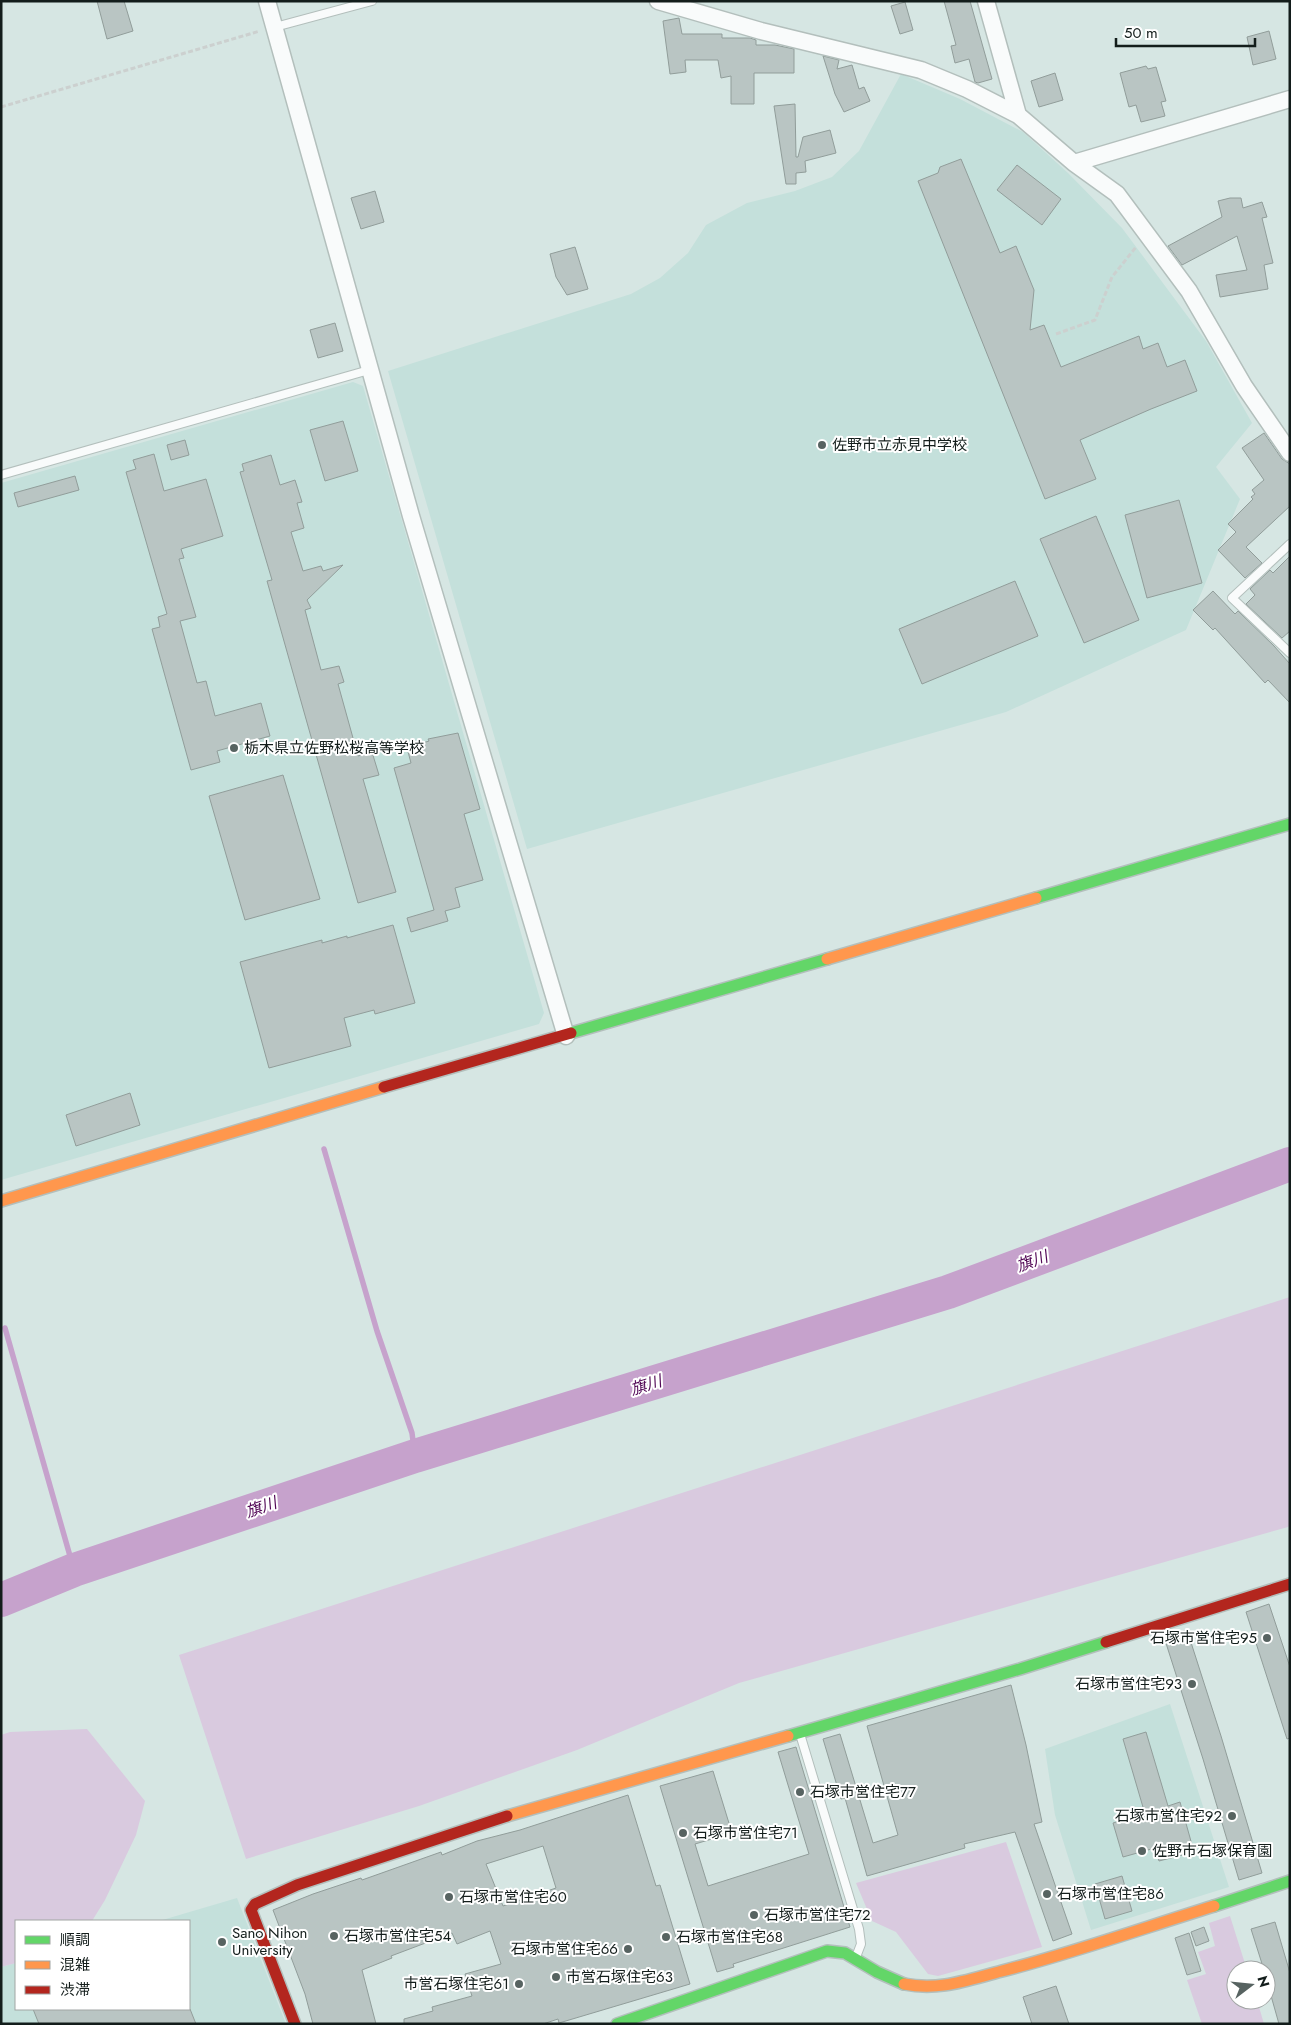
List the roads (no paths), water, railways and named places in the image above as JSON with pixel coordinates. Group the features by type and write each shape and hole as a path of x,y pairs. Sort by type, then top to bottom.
{"street":[{"path":"267,1 414,526 566,1036"},
{"path":"658,1 761,30 921,70 967,89 1018,114 1074,163 1117,194 1189,291 1244,386 1290,454"},
{"path":"986,1 1018,114"},
{"path":"1074,163 1290,99"},
{"path":"1,1201 227,1132 566,1036 1290,824"},
{"path":"295,2024 252,1910 255,1904 297,1885 507,1816 1020,1669 1290,1584"},
{"path":"617,2024 827,1951 845,1952 877,1972 901,1983 920,1987 939,1987 1049,1959 1290,1881"}],"lane":[{"path":"275,27 372,1"},
{"path":"1,475 369,370"},
{"path":"1290,544 1232,598 1290,652"},
{"path":"799,1732 859,1929 861,1944 856,1958"}],"waterway":[{"path":"324,1149 377,1331 412,1433 415,1456"},
{"name":"旗川","path":"1,1600 74,1570 415,1456 948,1292 1290,1164"},
{"path":"5,1328 74,1570"}],"place":[{"name":"佐野市立赤見中学校","path":"822,445"},
{"name":"栃木県立佐野松桜高等学校","path":"234,748"},
{"name":"石塚市営住宅95","path":"1267,1638"},
{"name":"石塚市営住宅93","path":"1192,1684"},
{"name":"石塚市営住宅77","path":"800,1792"},
{"name":"石塚市営住宅92","path":"1232,1816"},
{"name":"石塚市営住宅71","path":"683,1833"},
{"name":"佐野市石塚保育園","path":"1142,1851"},
{"name":"石塚市営住宅86","path":"1047,1894"},
{"name":"石塚市営住宅60","path":"449,1897"},
{"name":"石塚市営住宅72","path":"754,1915"},
{"name":"石塚市営住宅54","path":"334,1936"},
{"name":"石塚市営住宅68","path":"666,1937"},
{"name":"Sano Nihon University","path":"222,1942"},
{"name":"石塚市営住宅66","path":"628,1949"},
{"name":"市営石塚住宅63","path":"556,1977"},
{"name":"市営石塚住宅61","path":"519,1984"}]}
